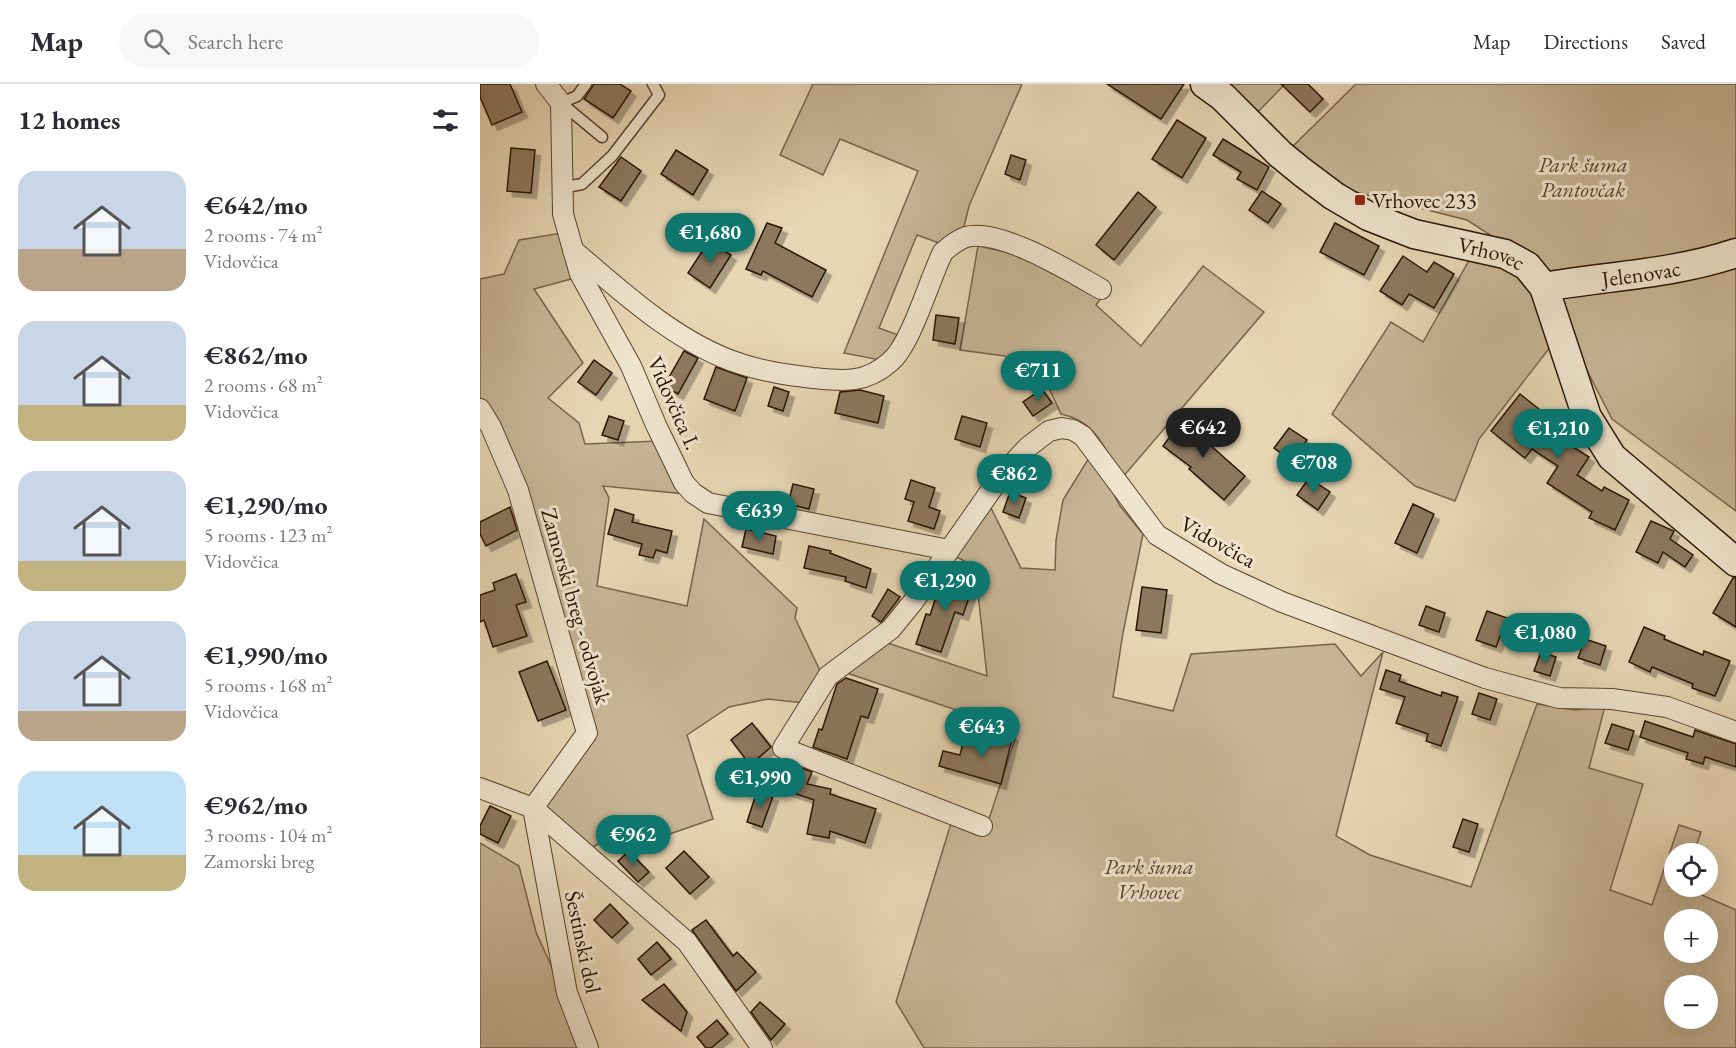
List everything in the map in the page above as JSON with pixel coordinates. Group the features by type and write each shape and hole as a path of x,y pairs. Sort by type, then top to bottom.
{"street":[{"path":"546,84 561,103"},
{"name":"Vrhovec","path":"1205,84 1223,97 1280,154 1343,201 1368,216 1414,234 1504,254 1527,266 1544,287 1587,417 1612,457 1736,562"},
{"name":"Vidovčica I.","path":"561,103 561,188 563,214 571,248 580,274 631,366 684,483 693,493 708,503 723,507 949,550"},
{"path":"571,248 621,293 708,350 742,365 787,375 841,381 867,377 891,362 908,334 943,252 953,243 966,237 992,238 1045,257 1101,289"},
{"name":"Jelenovac","path":"1544,287 1600,277 1661,272 1736,253"},
{"name":"Zamorski breg - odvojak","path":"480,409 491,427 518,490 587,733 533,808"},
{"name":"Vidovčica","path":"982,826 783,748 828,676 891,629 913,602 1001,476 1028,447 1049,431 1062,428 1073,430 1083,436 1157,535 1221,574 1282,602 1485,678 1558,698 1612,699 1667,707 1736,732"},
{"path":"480,788 533,808 687,942 762,1048"},
{"name":"Šestinski dol","path":"533,808 567,993 588,1048"}],"lane":[{"path":"586,84 577,96 561,103 602,137"},
{"path":"561,188 582,184 612,156 659,95 653,84"}],"green space":[{"path":"813,84 1022,84 969,206 963,231 939,243 917,235 879,328 901,336 880,360 844,353 918,171 840,139 823,175 780,155"},
{"path":"1224,84 1285,84 1255,115"},
{"name":"Park šuma Pantovčak","path":"1356,84 1736,84 1736,244 1603,269 1546,271 1467,220 1336,187 1287,152"},
{"path":"562,233 575,278 534,289 583,363 548,398 579,423 585,444 659,441 687,494 603,486 609,498 597,586 687,606 704,519 797,608 795,618 822,675 804,703 768,699 729,707 687,735 713,819 635,846 622,829 590,849 541,808 594,736 480,402 480,279 504,274 519,240"},
{"path":"978,246 1021,255 1102,297 1096,305 1141,346 1203,266 1264,312 1122,478 1091,430 1083,423 1061,414 1047,384 1005,356 960,350"},
{"path":"1471,257 1507,267 1529,283 1551,346 1479,439 1455,501 1415,486 1332,414 1391,322 1423,342"},
{"path":"1736,259 1736,511 1612,419 1561,320 1558,294"},
{"name":"Park šuma Vrhovec","path":"1092,453 1120,506 1143,534 1113,697 1173,711 1191,654 1335,644 1361,676 1383,652 1336,836 1370,855 1471,887 1537,704 1575,710 1605,706 1589,768 1643,784 1610,890 1652,905 1664,869 1664,897 1707,897 1736,910 1736,1048 924,1048 896,1002 952,820 988,822 1019,727 968,714 841,671 882,641 987,676 975,566 952,555 989,504 1021,568 1055,570 1056,540 1063,500"},
{"name":"Park šuma Vrhovec","path":"1679,825 1701,832 1697,843 1673,843"},
{"path":"480,843 519,866 536,932 588,1048 480,1048"}],"building":[{"path":"480,84 510,84 522,112 492,125 480,97"},
{"path":"594,84 620,84 631,91 613,118 584,99"},
{"path":"1107,84 1184,84 1161,119"},
{"path":"1281,84 1308,84 1323,99 1310,112"},
{"path":"1177,120 1206,138 1182,178 1152,159"},
{"path":"1223,139 1269,167 1257,190 1237,179 1241,172 1213,155"},
{"path":"511,148 535,150 531,193 507,191"},
{"path":"676,150 708,170 693,195 661,174"},
{"path":"1011,155 1026,160 1020,180 1005,174"},
{"path":"621,157 641,171 621,201 599,187"},
{"path":"1262,191 1281,204 1268,223 1249,210"},
{"path":"1138,192 1156,207 1114,260 1096,245"},
{"path":"767,223 782,228 775,243 826,270 812,297 763,271 761,275 746,269"},
{"path":"1335,223 1379,246 1364,275 1320,252"},
{"path":"709,241 731,255 710,288 688,273"},
{"path":"1403,256 1427,272 1434,262 1454,274 1434,308 1409,294 1402,305 1380,291"},
{"path":"936,315 959,318 955,344 933,340"},
{"path":"684,351 698,358 678,394 664,386"},
{"path":"594,360 612,373 596,395 578,382"},
{"path":"716,367 747,378 735,411 704,399"},
{"path":"774,387 789,392 783,411 768,406"},
{"path":"1042,389 1052,403 1033,416 1023,402"},
{"path":"860,390 884,396 878,423 835,413 840,392"},
{"path":"1520,394 1554,421 1547,430 1589,457 1577,475 1602,491 1604,487 1629,500 1615,530 1589,518 1592,512 1547,483 1558,466 1532,449 1525,458 1491,431"},
{"path":"609,416 624,421 618,440 602,435"},
{"path":"962,416 987,423 980,447 955,439"},
{"path":"1185,416 1205,432 1201,437 1245,476 1224,500 1189,469 1191,467 1163,446"},
{"path":"1289,428 1307,440 1292,461 1274,448"},
{"path":"1309,478 1330,492 1318,510 1297,495"},
{"path":"911,480 935,488 929,507 940,511 934,529 908,521 914,502 905,499"},
{"path":"793,484 814,489 809,509 788,504"},
{"path":"1010,492 1026,498 1019,518 1003,512"},
{"path":"1413,504 1434,514 1417,553 1395,543"},
{"path":"510,507 517,530 486,546 480,534 480,522"},
{"path":"615,509 634,515 632,522 672,531 667,553 656,550 653,558 639,555 642,544 608,534"},
{"path":"1651,521 1674,531 1670,539 1693,555 1685,567 1663,552 1658,563 1636,552"},
{"path":"746,529 776,536 773,554 742,547"},
{"path":"809,546 831,551 830,553 871,569 866,588 845,581 846,577 804,568"},
{"path":"516,574 526,602 516,605 527,636 493,647 484,620 480,622 480,595 495,590 493,583"},
{"path":"947,574 974,583 963,615 955,612 941,652 916,644 926,614 930,615 941,582"},
{"path":"1733,578 1736,578 1736,627 1713,613"},
{"path":"1142,587 1167,590 1161,633 1136,630"},
{"path":"888,589 900,597 881,622 872,616"},
{"path":"1426,606 1445,613 1439,632 1419,625"},
{"path":"1487,611 1507,618 1496,647 1476,640"},
{"path":"1644,627 1665,636 1664,639 1703,655 1704,651 1730,661 1715,696 1692,688 1693,684 1652,667 1650,672 1629,662"},
{"path":"1585,639 1606,646 1600,665 1578,658"},
{"path":"1541,652 1556,657 1550,676 1534,671"},
{"path":"547,661 566,710 538,721 519,672"},
{"path":"1386,670 1401,675 1399,681 1441,696 1442,692 1458,697 1441,746 1426,741 1428,734 1396,723 1405,697 1380,689"},
{"path":"846,678 878,689 868,718 861,716 847,759 813,747 819,729 822,730 837,684"},
{"path":"1479,693 1497,699 1490,720 1472,714"},
{"path":"1645,721 1693,737 1695,730 1736,744 1736,767 1705,757 1703,764 1686,759 1688,753 1640,737"},
{"path":"752,723 771,747 750,765 731,740"},
{"path":"1612,724 1634,731 1628,750 1605,743"},
{"path":"990,729 1013,735 1001,784 939,766 943,751 960,755 963,742 983,746"},
{"path":"792,764 812,772 807,784 831,789 830,794 876,809 865,843 830,831 829,838 807,834 814,800 776,787 778,778 787,780"},
{"path":"757,791 773,796 762,827 747,822"},
{"path":"490,806 511,816 498,843 480,834 480,826"},
{"path":"1463,819 1478,824 1469,852 1453,847"},
{"path":"629,851 649,872 638,882 618,861"},
{"path":"684,851 709,877 690,894 666,868"},
{"path":"610,904 628,923 612,938 594,920"},
{"path":"706,920 733,956 737,952 756,972 736,991 692,930"},
{"path":"657,942 671,959 651,975 638,959"},
{"path":"664,984 687,1012 681,1031 642,1000"},
{"path":"760,1002 785,1024 771,1040 751,1012"},
{"path":"717,1020 728,1034 711,1048 706,1048 697,1037"}],"place":[{"name":"Vrhovec 233","path":"1360,200"}]}
